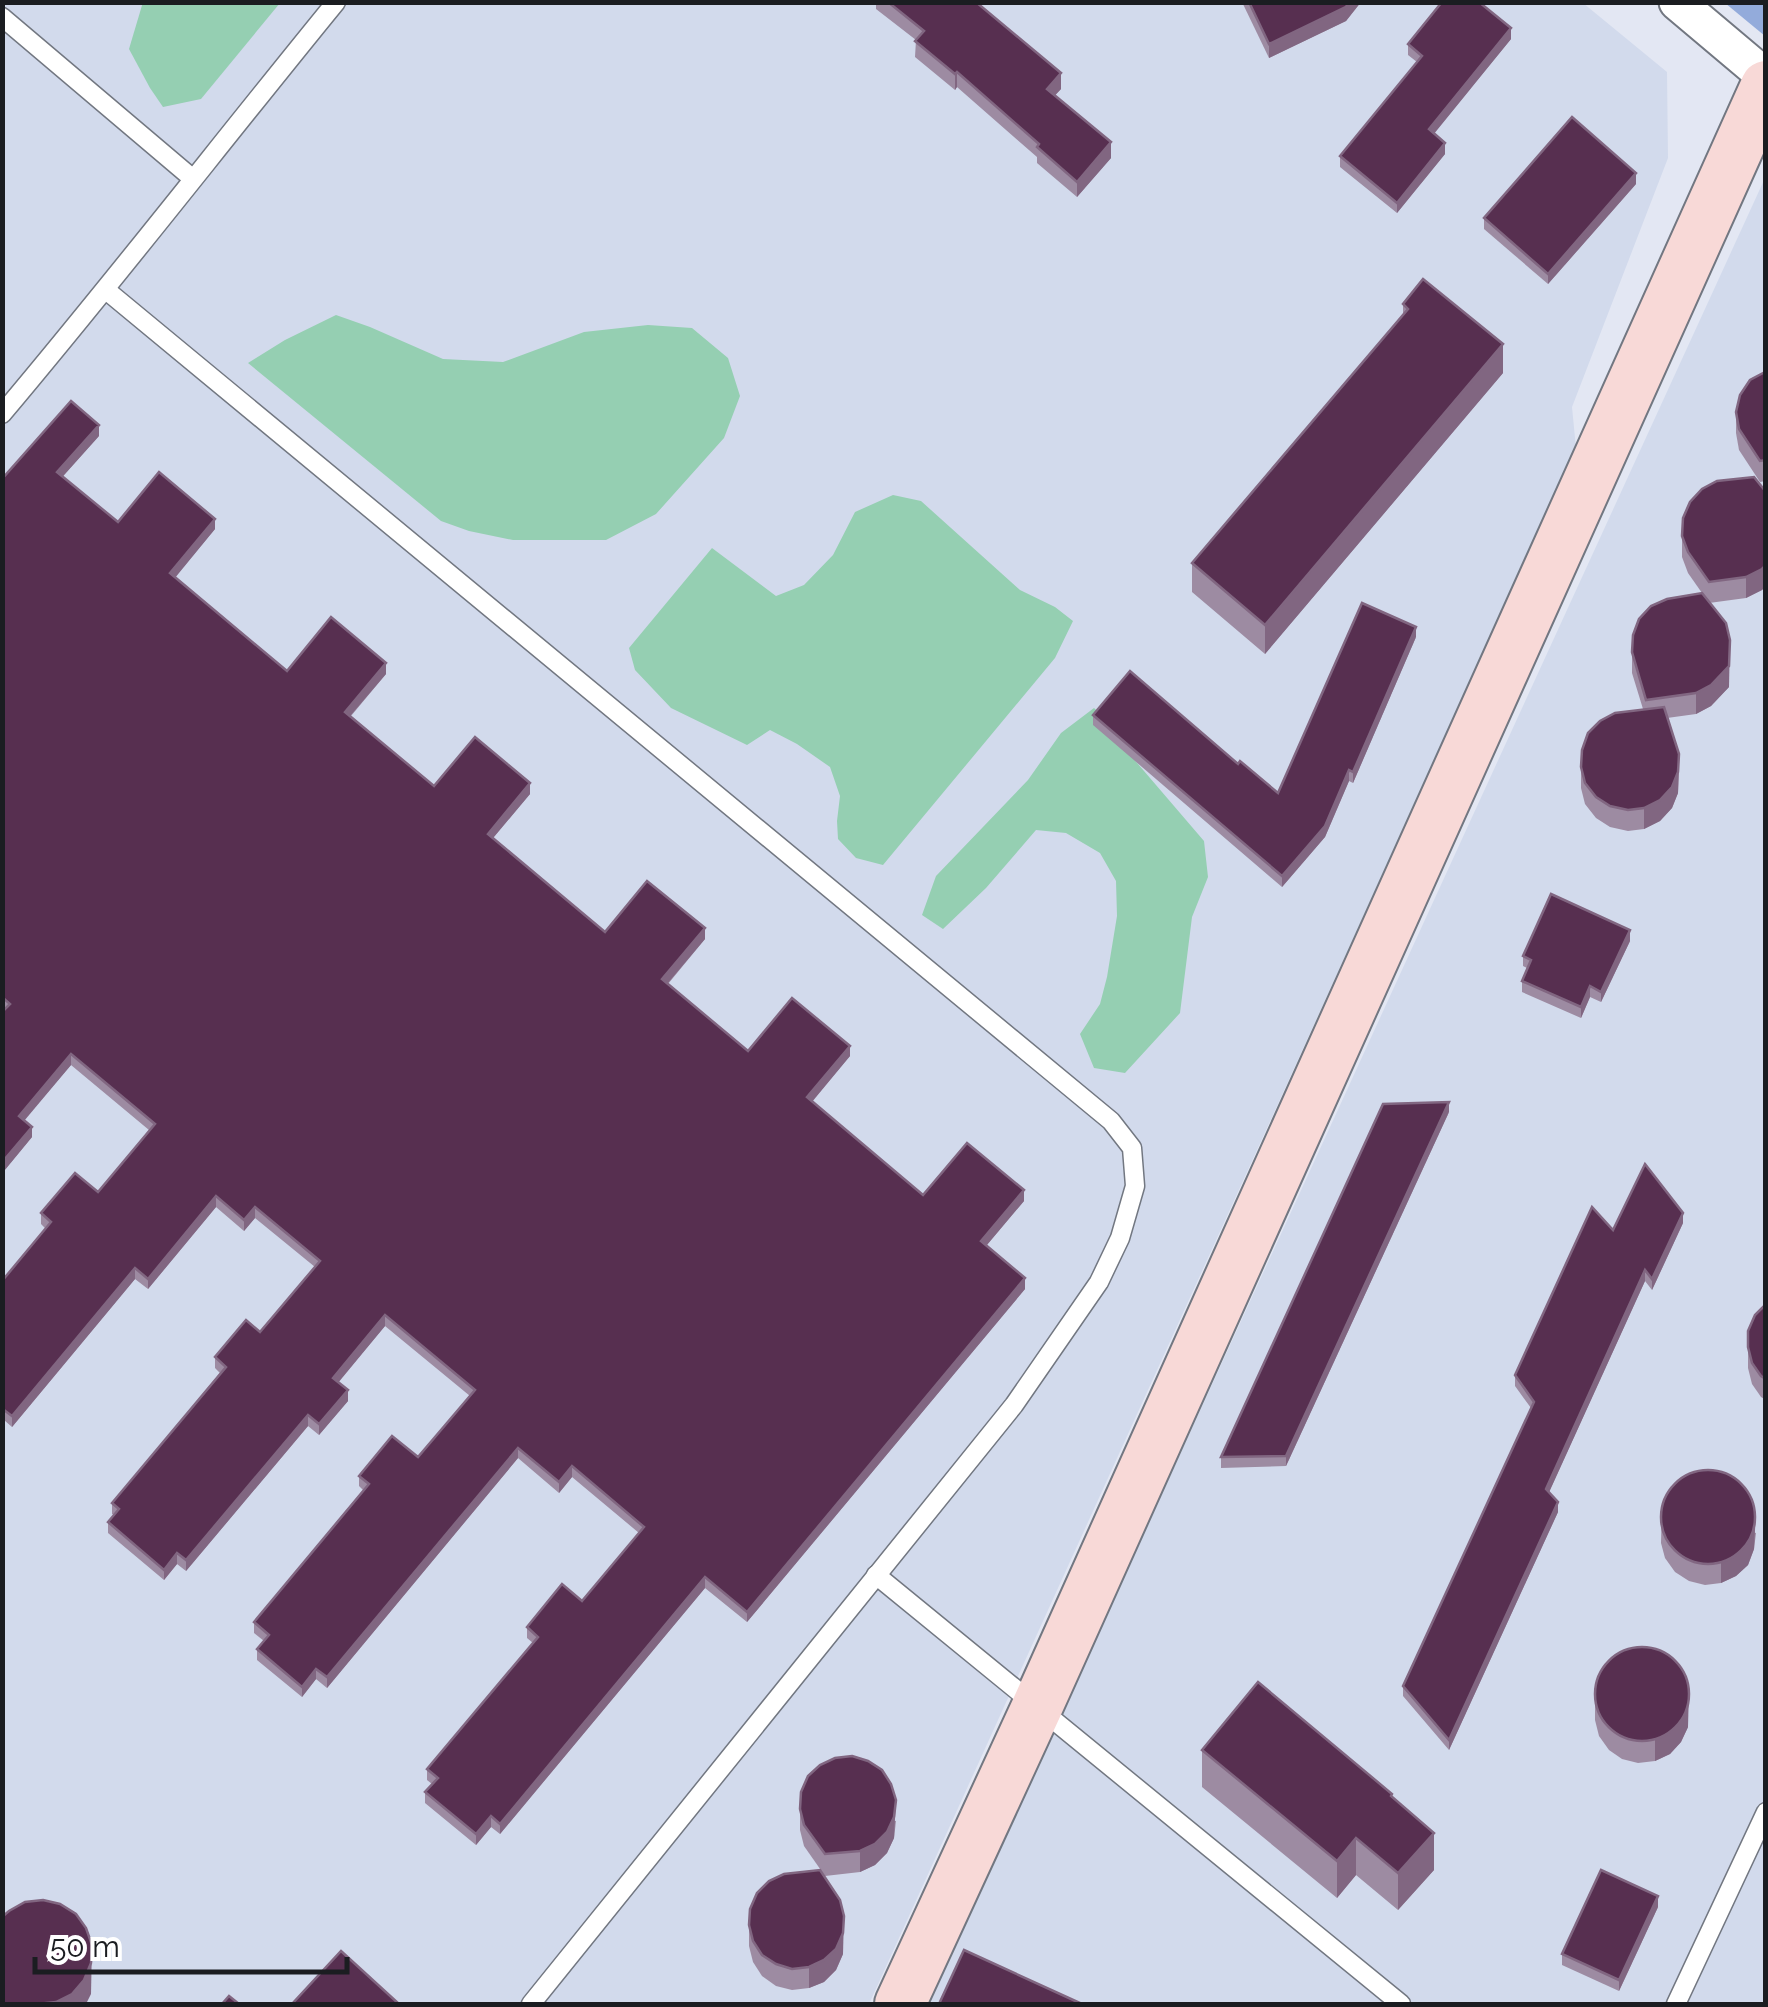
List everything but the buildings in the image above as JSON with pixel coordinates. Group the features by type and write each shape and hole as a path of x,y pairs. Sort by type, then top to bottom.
{"street":[{"path":"1677,2 1766,76"},
{"path":"900,2004 1038,1707 1766,86"}],"lane":[{"path":"2,414 336,2"},
{"path":"2,17 192,178"},
{"path":"106,290 1110,1121 1132,1148 1135,1186 1120,1238 1099,1282 1014,1405 531,2004"},
{"path":"876,1575 1401,2004"},
{"path":"1676,2004 1766,1812"}],"shaded area":[{"path":"3,3 1583,3 1667,72 1668,158 1572,407 1576,448 869,2004 3,2004"},
{"path":"1765,178 1765,2004 928,2004"}],"green space":[{"path":"143,2 280,3 201,99 163,107 129,49"},
{"path":"336,315 443,359 503,362 584,332 648,325 692,328 728,358 740,396 724,438 656,514 606,540 513,540 441,521 248,363"},
{"path":"893,495 921,501 1020,590 1073,621 1055,658 883,865 856,858 838,839 840,796 830,767 770,730 747,745 671,708 635,670 629,648 712,548 776,596 804,585 833,555 855,512"},
{"path":"1094,708 1204,841 1208,877 1192,917 1180,1013 1125,1073 1094,1068 1080,1034 1100,1004 1117,916 1116,881 1100,853 1066,833 1036,830 986,888 943,929 922,915 936,876 1028,780 1061,733"}],"water":[{"path":"1725,3 1765,3 1765,36"}]}
